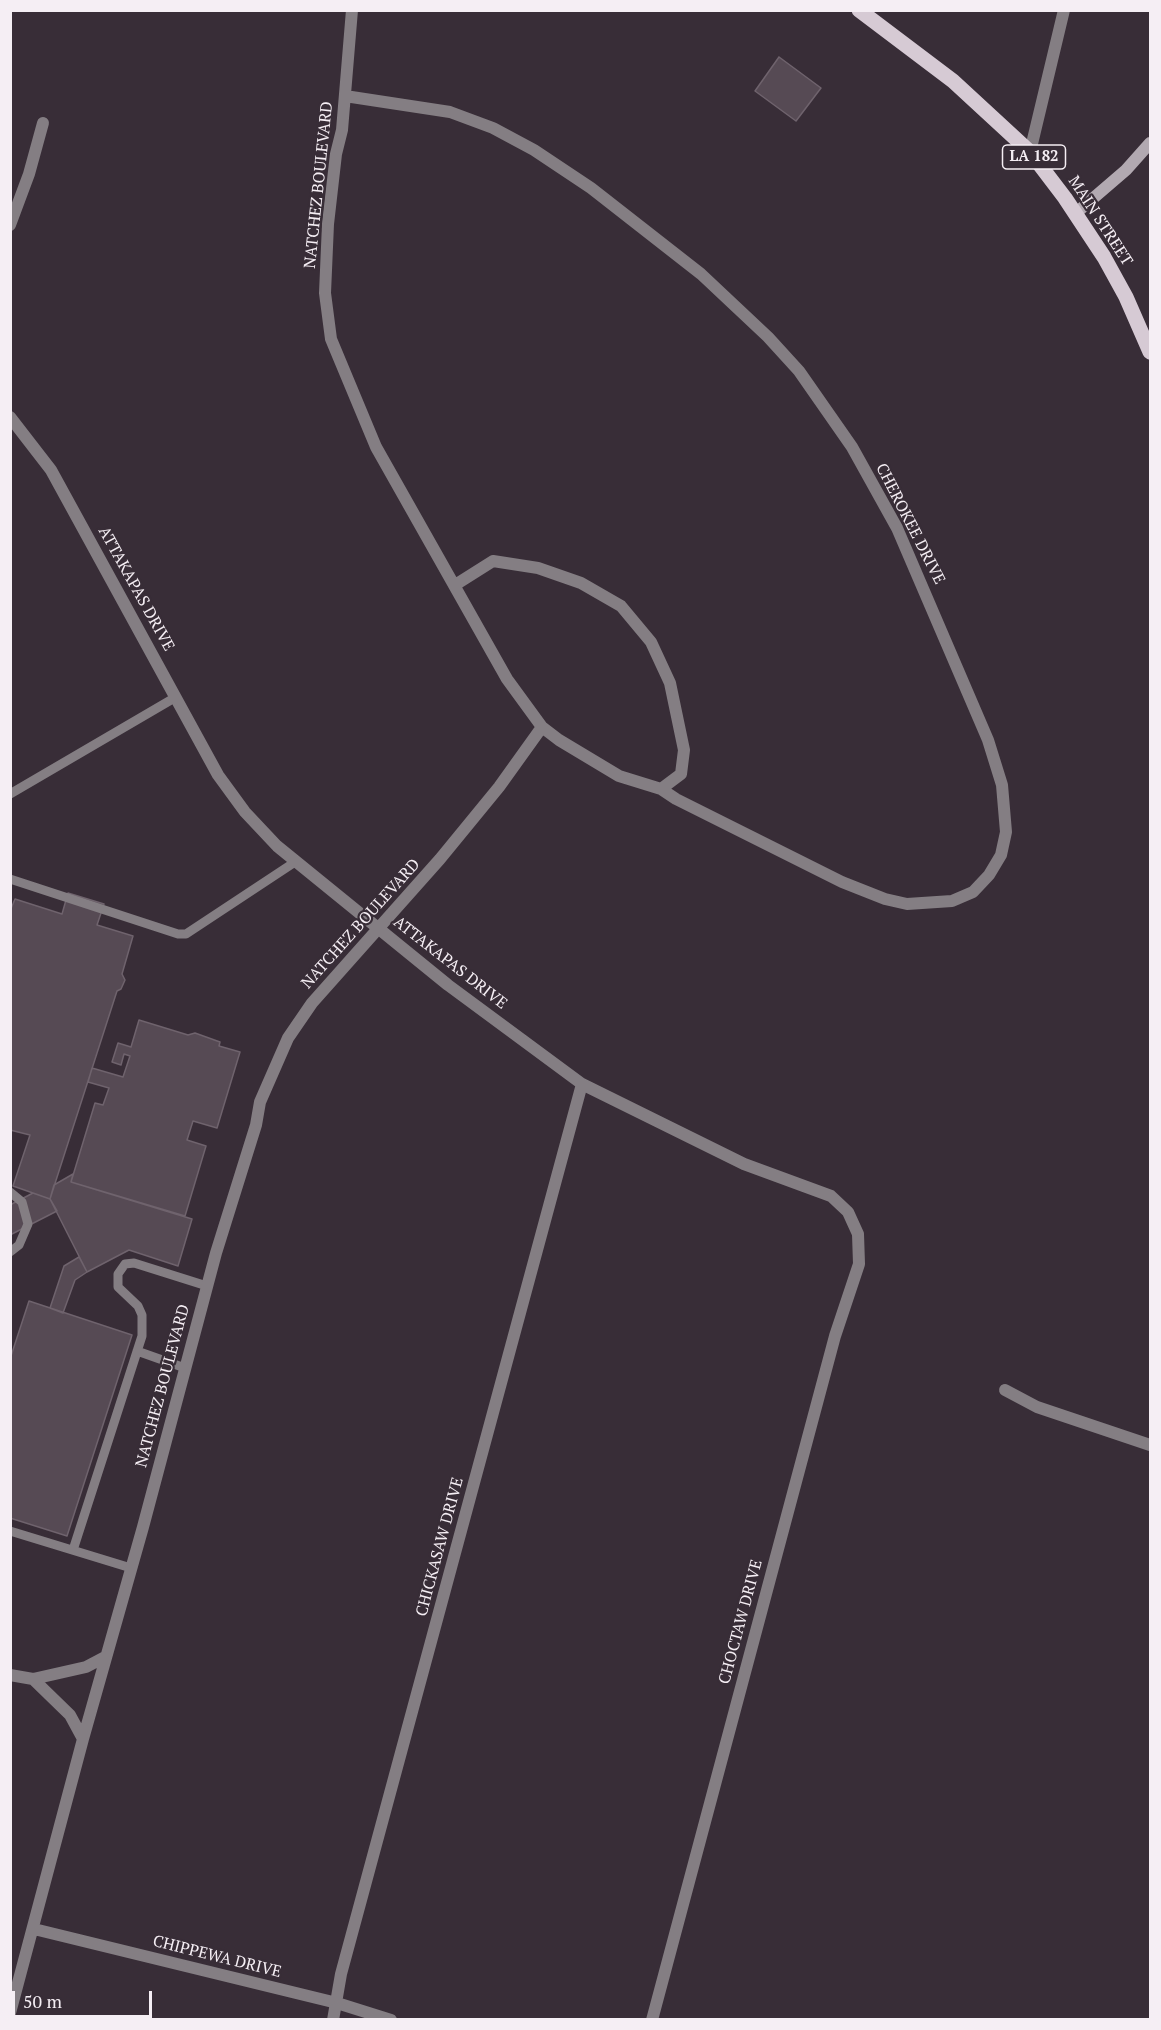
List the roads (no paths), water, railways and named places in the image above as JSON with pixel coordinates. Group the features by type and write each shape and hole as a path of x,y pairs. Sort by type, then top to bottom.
{"main road":[{"name":"MAIN STREET","path":"859,10 952,81 1030,152 1076,213 1126,297 1150,352"}],"street":[{"name":"NATCHEZ BOULEVARD","path":"10,2013 105,1657 207,1286 256,1125 260,1102 288,1038 328,982 380,929 499,787 542,727 507,679 376,447 331,339 326,293 328,224 345,96 351,10"},
{"path":"1030,152 1064,10"},
{"name":"CHEROKEE DRIVE","path":"345,96 450,112 493,128 534,150 591,188 701,273 752,320 791,362 852,447 917,569 988,740 1002,785 1006,832 1001,855 989,875 973,892 952,901 907,904 885,899 842,882 676,800 661,789 619,776 542,727"},
{"path":"10,225 29,174 43,123"},
{"path":"1076,213 1126,170 1150,143"},
{"name":"ATTAKAPAS DRIVE","path":"10,417 51,470 218,775 245,813 295,862 448,985 582,1084 744,1164 831,1196 848,1212 858,1234"},
{"path":"455,585 493,561 538,567 581,583 621,606 651,642 670,683 684,750 681,774 661,789"},
{"name":"CHICKASAW DRIVE","path":"333,2019 350,1941 582,1084"},
{"name":"CHOCTAW DRIVE","path":"652,2019 832,1348 859,1264 858,1234"},
{"path":"1005,1390 1037,1407 1150,1445"},
{"path":"10,1675 33,1679 86,1667 105,1657"},
{"path":"33,1679 70,1715 83,1738"},
{"name":"CHIPPEWA DRIVE","path":"34,1929 337,2003 391,2019"}],"lane":[{"path":"10,794 176,697"},
{"path":"10,879 178,934 186,934 295,862"},
{"path":"10,1191 22,1202 28,1224 19,1245 10,1252"},
{"path":"73,1550 143,1326 138,1306 118,1287 116,1281 121,1268 134,1263 207,1286"},
{"path":"137,1351 185,1368"},
{"path":"10,1531 131,1568"}]}
